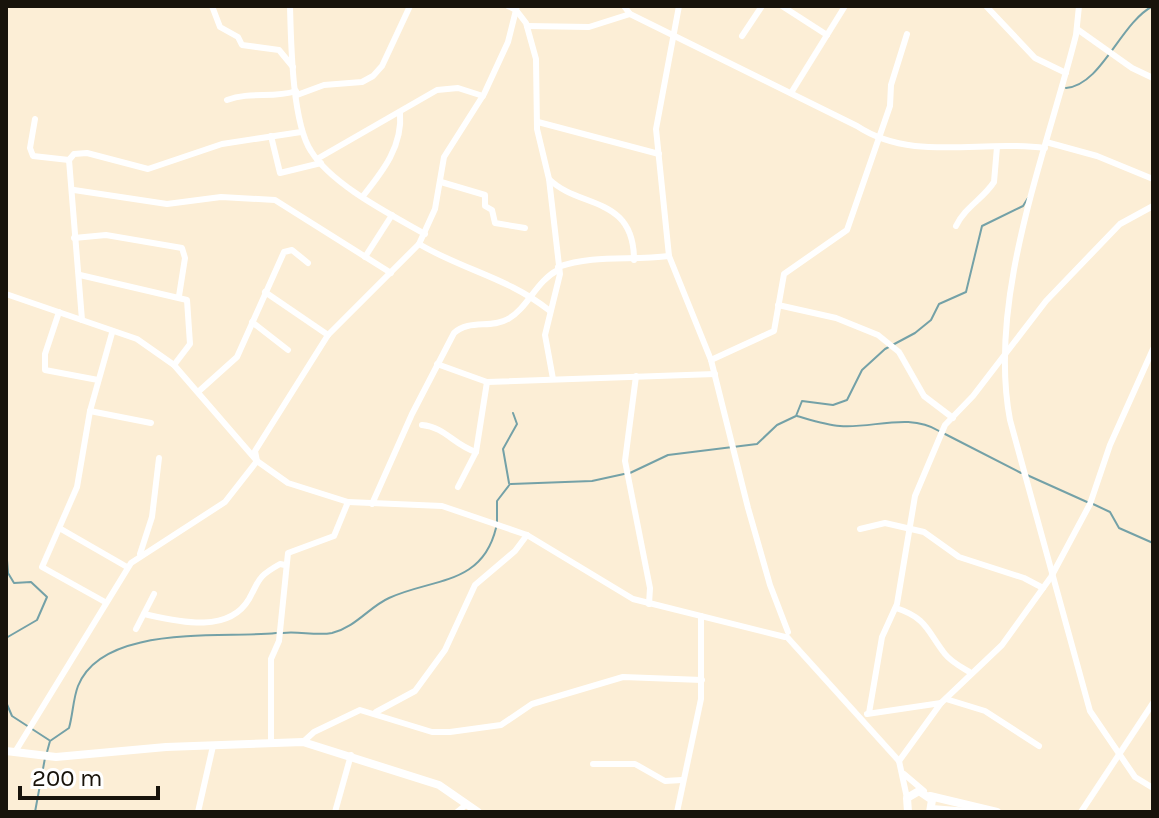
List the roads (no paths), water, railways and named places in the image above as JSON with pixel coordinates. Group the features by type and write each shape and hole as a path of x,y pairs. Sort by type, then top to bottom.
{"main road":[{"path":"10,752 56,757 303,742 439,785 478,812"},
{"path":"908,812 907,798 914,791 997,812"},
{"path":"927,794 931,810 968,812"}],"street":[{"path":"212,6 220,27 238,37 242,45 279,50 293,67"},
{"path":"290,6 301,132 319,161 363,196 425,234"},
{"path":"227,100 247,93 278,95 324,85 362,82 382,66 410,6"},
{"path":"508,6 517,8 527,26 538,84 538,122 549,179 559,285 545,335 553,379"},
{"path":"624,6 630,14 791,93 878,140 926,148 1045,145 1097,156 1153,179"},
{"path":"679,6 657,112 669,256 711,360 733,454 786,634 899,761 907,798"},
{"path":"742,36 762,6"},
{"path":"782,6 827,35"},
{"path":"791,93 845,6"},
{"path":"986,6 1035,58 1066,73"},
{"path":"1079,6 1077,29 1008,300 1007,408 1090,711 1135,777 1153,788"},
{"path":"10,752 31,726 127,567 140,554 225,502 257,461 255,451 328,335 419,244 441,182 444,157 483,96 508,42 517,8"},
{"path":"527,26 589,27 630,14"},
{"path":"1077,29 1153,78"},
{"path":"711,360 770,334 776,325 784,274 847,230 878,140 907,34"},
{"path":"271,136 280,173 319,161 437,90 458,88 483,96"},
{"path":"363,196 391,157 399,136 400,112"},
{"path":"35,119 30,153 36,157 69,160"},
{"path":"538,122 659,154"},
{"path":"82,320 74,238 74,190 69,160 74,154 87,153 148,169 222,144 301,132"},
{"path":"956,226 961,215 975,206 980,195 994,182 997,147"},
{"path":"549,179 613,212 633,240 634,260"},
{"path":"441,182 485,195 485,206 492,210 495,223 525,228"},
{"path":"74,190 167,204 221,197 275,200 391,273"},
{"path":"869,713 882,637 896,608 915,496 933,450 953,418 1046,301 1120,224 1153,206"},
{"path":"365,257 392,215"},
{"path":"74,238 106,235 182,248 185,258 179,296"},
{"path":"419,244 440,257 515,285 550,311"},
{"path":"198,392 237,357 286,251 292,250 308,263"},
{"path":"372,504 437,364 459,328 507,320 558,268 590,257 634,260 669,256"},
{"path":"80,275 173,298 179,296"},
{"path":"265,292 328,335"},
{"path":"6,294 112,333 137,339 174,365 257,461 288,483 348,502 442,506 527,535 618,591 649,604 786,634"},
{"path":"174,365 190,344 186,316 189,304 179,296"},
{"path":"778,305 836,318 878,335 899,352 924,396 953,418"},
{"path":"59,312 45,354 45,370 98,380"},
{"path":"252,322 288,350"},
{"path":"105,602 42,567 77,487 90,411 112,333"},
{"path":"899,761 944,701 1002,645 1051,577 1089,502 1153,349"},
{"path":"437,364 487,382 715,374"},
{"path":"636,376 625,461 650,588 649,604"},
{"path":"458,487 476,452 487,382"},
{"path":"90,411 151,423"},
{"path":"422,425 441,429 460,447 476,452"},
{"path":"140,554 152,517 159,458"},
{"path":"271,742 271,659 279,641 288,553 334,536 348,502"},
{"path":"860,529 885,523 927,534 969,561 1024,578 1043,588"},
{"path":"61,529 127,567"},
{"path":"376,712 415,691 445,650 475,585 515,551 527,535"},
{"path":"144,614 192,622 219,622 248,601 257,578 280,564 285,565"},
{"path":"136,629 154,594"},
{"path":"896,608 912,613 927,625 945,655 971,673"},
{"path":"677,812 702,680 701,616"},
{"path":"303,742 314,732 357,711 376,712 432,732 450,732 501,725 532,704 623,677 702,680"},
{"path":"861,719 869,713 944,701 985,711 1039,746"},
{"path":"1081,812 1153,703"},
{"path":"198,812 213,746"},
{"path":"335,812 351,755"},
{"path":"593,764 635,764 665,781 682,780"},
{"path":"904,774 927,794"},
{"path":"457,812 467,804"}],"waterway":[{"path":"1066,88 1090,76 1141,14 1153,6"},
{"path":"630,473 668,455 757,444 777,425 796,416 802,401 833,405 847,400 862,370 885,349 915,333 931,320 939,304 966,292 982,226 1023,206 1028,198"},
{"path":"509,483 503,449 517,424 513,413"},
{"path":"797,416 840,426 915,423 939,431"},
{"path":"945,434 1021,473"},
{"path":"511,484 592,481 624,474"},
{"path":"1027,475 1087,502"},
{"path":"497,522 497,501 510,484"},
{"path":"1093,504 1110,512 1119,528 1153,543"},
{"path":"283,633 332,633 348,626 389,598 453,577 479,561 489,547 496,528"},
{"path":"6,547 8,573 14,583 31,582 47,597 37,620 6,638"},
{"path":"47,752 50,741 69,728 78,686 92,666 112,652 166,638 276,633"},
{"path":"6,702 12,716 49,740"},
{"path":"35,812 45,758"}]}
